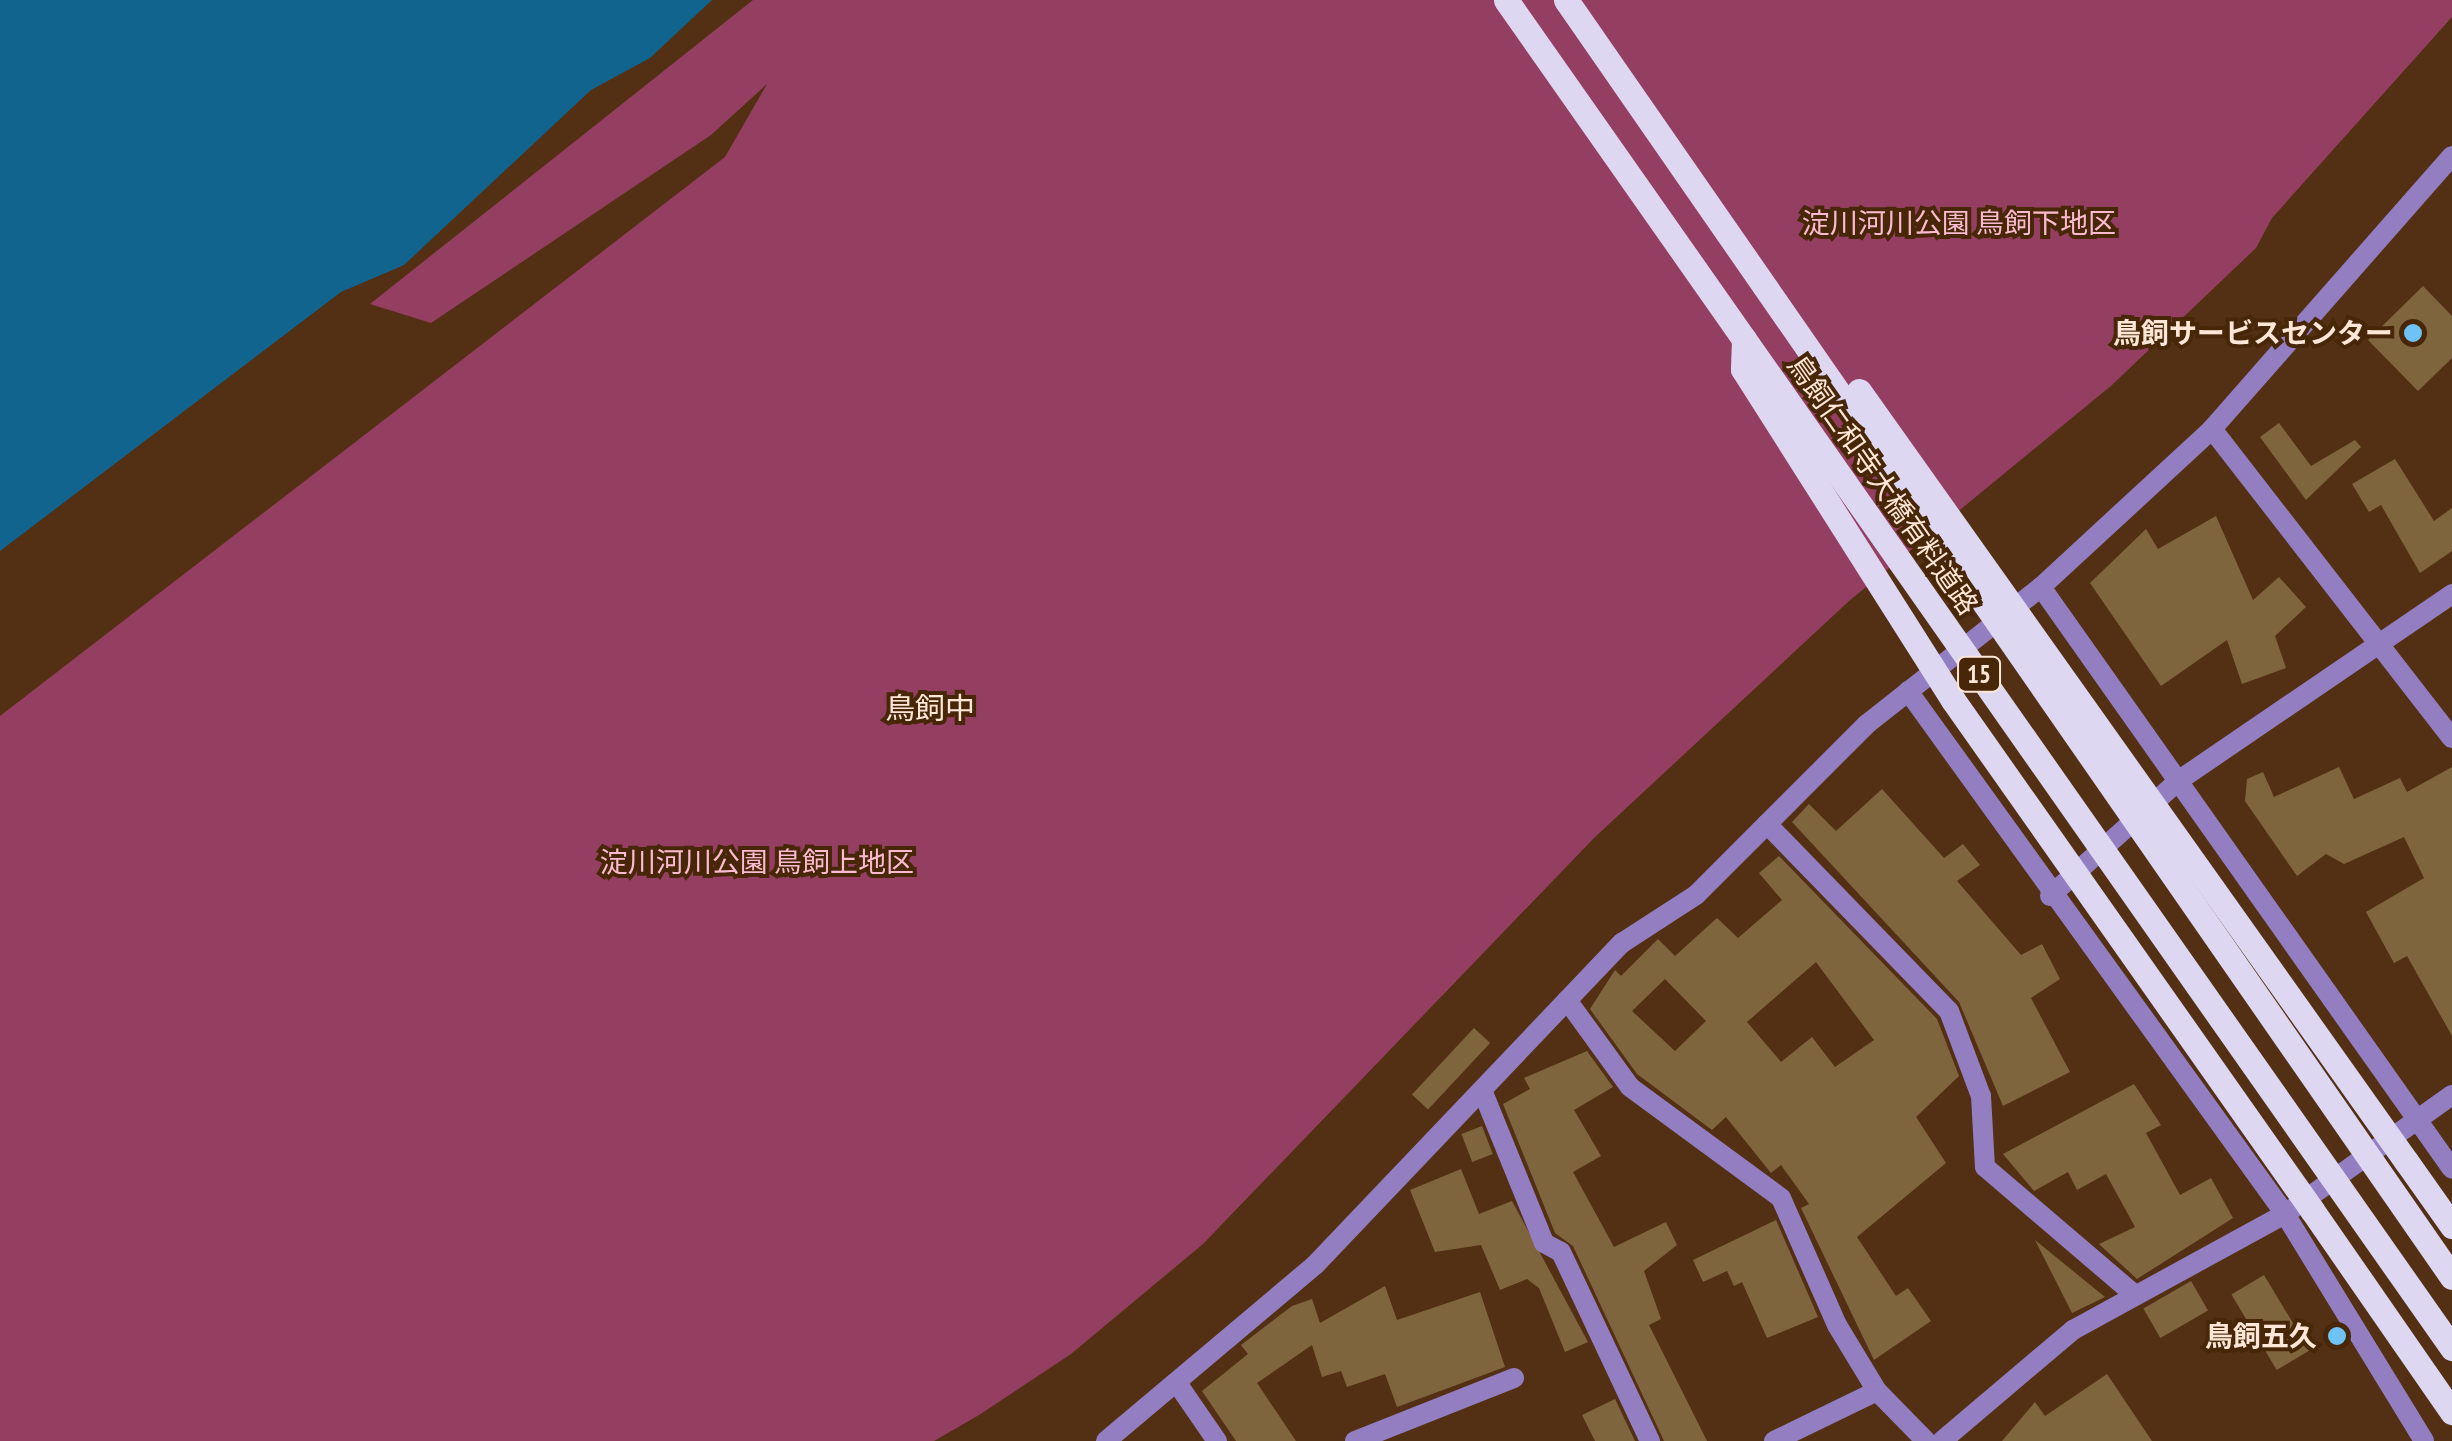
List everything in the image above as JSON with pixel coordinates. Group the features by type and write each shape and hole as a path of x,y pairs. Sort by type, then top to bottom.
{"main road":[{"name":"鳥飼仁和寺大橋有料道路","path":"1506,0 2452,1348"},
{"name":"鳥飼仁和寺大橋有料道路","path":"1566,0 2452,1277"},
{"path":"1784,311 1813,328 2032,625 2452,1226"},
{"path":"1744,339 1743,370 1952,700 2452,1412"}],"street":[{"path":"1106,1441 1178,1386 1315,1265 1568,1000 1767,824 1908,691 2042,587 2212,430 2452,156"},
{"path":"2212,430 2384,640 2452,738"},
{"path":"2042,587 2452,1169"},
{"path":"2050,896 2178,781 2452,594"},
{"path":"1908,691 2050,896 2286,1214 2424,1441"},
{"path":"1767,824 1950,1011 1981,1096 1985,1167 2135,1294"},
{"path":"1568,1000 1630,1087 1781,1198 1877,1391 1926,1441"},
{"path":"1482,1090 1544,1243 1561,1252 1650,1441"},
{"path":"1942,1441 2073,1330 2286,1214 2452,1095"},
{"path":"1355,1441 1514,1378"},
{"path":"1178,1386 1217,1441"},
{"path":"1774,1441 1877,1391"}],"green space":[{"name":"淀川河川公園 鳥飼上地区","path":"753,0 2452,0 2452,17 2272,218 2256,248 2112,385 1849,601 1594,838 1203,1244 1071,1354 979,1415 934,1441 0,1441 0,716 725,157 767,84 711,135 431,323 370,304"}],"water":[{"path":"0,0 712,0 650,58 591,90 404,265 341,292 0,551"}],"building":[{"name":"鳥飼サービスセンター","path":"2423,286 2452,316 2452,358 2418,391 2368,340"},
{"path":"2279,423 2311,466 2355,440 2361,447 2306,500 2260,437"},
{"path":"2395,459 2434,521 2452,508 2452,551 2420,573 2381,505 2369,512 2352,484"},
{"path":"2216,516 2253,600 2279,577 2306,607 2275,636 2286,668 2242,684 2227,640 2161,686 2090,583 2146,529 2158,549"},
{"path":"2339,767 2354,799 2400,778 2407,792 2452,767 2452,1036 2407,956 2394,963 2366,912 2424,878 2404,837 2344,864 2326,854 2297,876 2245,801 2247,779 2263,772 2274,797"},
{"path":"1882,789 1944,858 1963,844 1980,865 1957,881 2021,955 2042,944 2060,979 2031,998 2070,1072 2003,1106 1959,1002 1792,822 1809,804 1836,831"},
{"path":"1779,856 1937,1019 1959,1076 1916,1117 1946,1163 1857,1237 1896,1296 1908,1288 1931,1321 1874,1360 1801,1208 1809,1204 1781,1165 1771,1173 1726,1117 1712,1130 1637,1074 1590,1009 1615,970 1621,976 1658,939 1675,956 1717,918 1738,938 1782,900 1759,873","holes":["1816,962 1874,1040 1835,1067 1812,1037 1781,1062 1747,1022","1665,979 1706,1021 1675,1051 1632,1011"]},
{"path":"1474,1028 1490,1043 1428,1110 1412,1095"},
{"path":"1587,1051 1613,1087 1574,1110 1601,1156 1573,1172 1614,1247 1666,1222 1677,1245 1644,1271 1661,1319 1649,1325 1707,1441 1664,1441 1573,1246 1555,1233 1503,1104 1530,1089 1524,1078"},
{"path":"2134,1084 2161,1125 2146,1133 2180,1195 2211,1178 2233,1218 2137,1279 2099,1244 2135,1227 2106,1174 2077,1190 2068,1172 2034,1191 2003,1154"},
{"path":"1482,1126 1493,1154 1472,1162 1461,1134"},
{"path":"1461,1169 1479,1214 1512,1201 1588,1342 1565,1352 1539,1288 1527,1279 1500,1290 1481,1245 1435,1252 1410,1190"},
{"path":"1776,1220 1818,1317 1767,1338 1742,1282 1734,1286 1727,1271 1703,1282 1693,1260"},
{"path":"2035,1240 2105,1297 2072,1313"},
{"path":"2264,1275 2309,1350 2277,1370 2231,1295"},
{"path":"2191,1281 2208,1310 2160,1338 2143,1308"},
{"path":"1385,1286 1397,1320 1480,1292 1505,1367 1397,1407 1385,1374 1347,1387 1341,1371 1322,1377 1312,1345 1257,1383 1296,1441 1236,1441 1202,1391 1248,1354 1241,1345 1292,1306 1312,1299 1320,1323"},
{"path":"2107,1374 2152,1441 2002,1441 2035,1402 2045,1416"},
{"path":"1615,1399 1635,1441 1595,1441 1582,1415"}],"place":[{"name":"鳥飼サービスセンター","path":"2413,333"},
{"name":"鳥飼五久","path":"2337,1336"}],"district":[{"name":"鳥飼中","path":"930,708"}],"park label":[{"name":"淀川河川公園 鳥飼下地区","path":"1959,223"}]}
